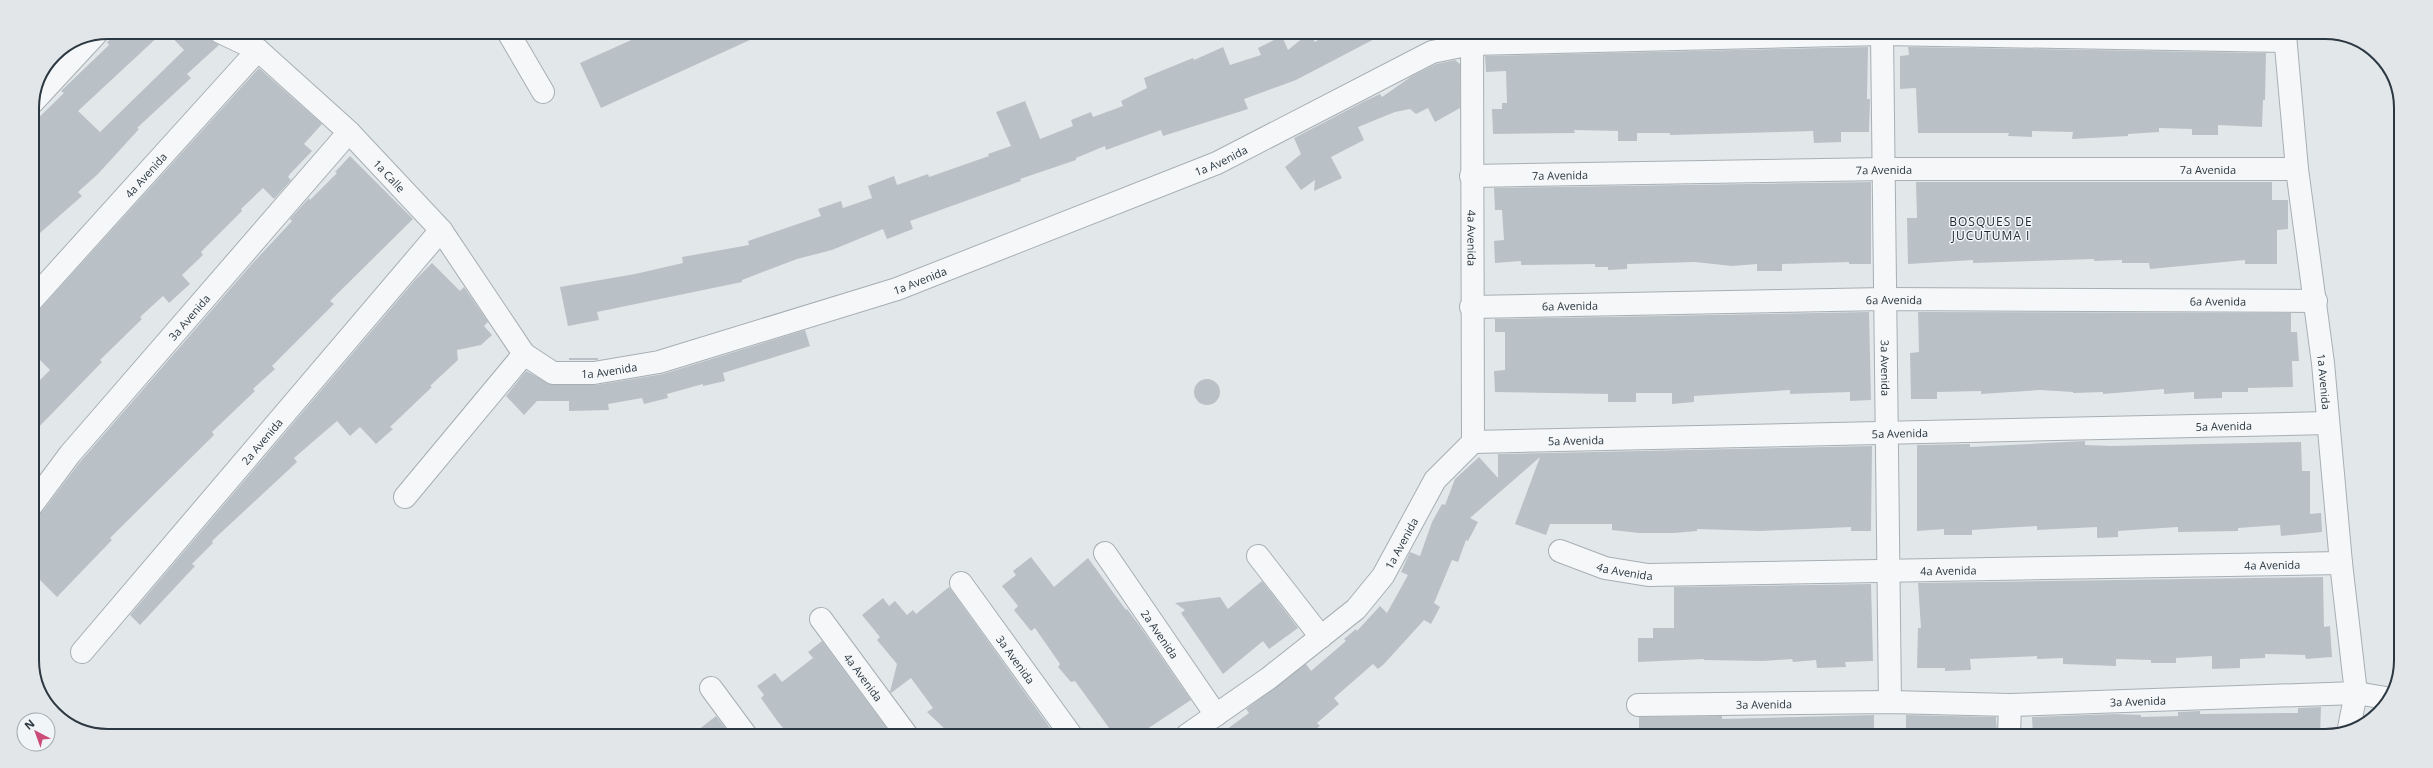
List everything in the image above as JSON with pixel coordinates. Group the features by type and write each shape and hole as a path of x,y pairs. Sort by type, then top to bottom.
{"street":[{"name":"1a Calle","path":"235,39 258,50 349,132 441,230 524,354"},
{"path":"512,39 543,92"},
{"name":"4a Avenida","path":"1472,39 1472,442"},
{"name":"1a Avenida","path":"524,354 552,373 594,373 658,362 897,289 1217,163 1432,52 1472,39"},
{"name":"3a Avenida","path":"1882,39 1890,702"},
{"name":"1a Avenida","path":"2285,39 2297,169 2316,301 2341,563 2356,693 2350,724"},
{"path":"40,94 89,42"},
{"name":"4a Avenida","path":"39,292 258,50"},
{"name":"3a Avenida","path":"39,496 70,454 349,132"},
{"name":"7a Avenida","path":"1471,176 1883,168 2297,169"},
{"name":"2a Avenida","path":"82,652 441,230"},
{"name":"6a Avenida","path":"1472,307 1885,299 2316,301"},
{"path":"405,497 524,354"},
{"name":"5a Avenida","path":"1472,442 2328,423"},
{"name":"1a Avenida","path":"1196,729 1322,637 1356,609 1383,576 1434,480 1472,442"},
{"name":"4a Avenida","path":"1560,551 1604,568 1648,575 2341,563"},
{"name":"2a Avenida","path":"1104,554 1216,715"},
{"path":"1258,556 1322,637"},
{"name":"3a Avenida","path":"961,582 1068,729"},
{"name":"4a Avenida","path":"821,619 902,729"},
{"path":"711,688 741,729"},
{"name":"3a Avenida","path":"1638,705 1890,702 2010,705 2356,693 2382,697"},
{"path":"2009,729 2010,705"}],"building":[{"path":"111,39 155,39 78,111 100,132 184,50 174,39 210,39 219,45 187,74 191,78 137,128 139,129 98,174 78,192 82,196 39,234 39,117 64,93 61,91 109,45 107,42"},
{"path":"634,39 752,39 601,108 580,63"},
{"path":"1276,39 1283,39 1288,50 1302,39 1313,39 1315,42 1319,39 1374,39 1296,80 1244,99 1248,109 1163,136 1161,130 1106,150 1105,146 1076,158 1076,160 1020,179 1021,181 910,221 913,229 887,239 883,229 832,250 797,259 742,280 742,282 597,312 599,320 568,326 560,287 635,274 683,263 682,257 749,245 748,241 821,216 818,209 841,201 843,208 872,198 868,186 894,176 897,185 928,174 929,177 989,156 988,154 1011,146 996,112 1025,101 1040,139 1073,126 1071,120 1091,112 1093,117 1123,106 1121,101 1147,88 1144,78 1193,58 1194,60 1223,47 1230,65 1261,55 1258,48"},
{"path":"1868,47 1867,99 1870,99 1869,132 1841,132 1841,142 1814,143 1813,131 1670,135 1670,133 1637,133 1637,141 1618,141 1618,131 1574,130 1575,133 1493,134 1492,109 1502,109 1502,103 1507,103 1506,71 1486,72 1485,56"},
{"path":"1908,47 2266,53 2265,100 2263,100 2262,127 2218,125 2218,135 2192,135 2192,129 2159,128 2159,132 2128,134 2128,136 2072,139 2073,132 2032,131 2032,137 2008,136 2009,133 1918,133 1916,88 1900,89 1900,56 1909,55"},
{"path":"1455,60 1460,64 1460,108 1435,122 1428,108 1416,114 1410,109 1395,112 1358,127 1364,140 1331,157 1342,178 1314,191 1315,180 1301,190 1285,167 1301,154 1294,138 1380,94 1382,97 1412,76 1436,64"},
{"path":"259,68 322,124 304,144 312,151 290,174 288,177 291,180 274,199 263,188 241,209 242,211 201,252 203,255 182,275 190,284 169,303 163,296 140,317 142,319 100,360 102,362 39,427 39,381 50,370 39,359 39,309"},
{"path":"350,156 413,219 330,301 334,304 272,366 275,369 253,389 255,391 212,432 214,435 110,538 112,540 57,597 39,579 39,514 42,512 80,462 251,265 292,221 290,219 309,198 310,200 337,173 335,172"},
{"path":"1871,182 1871,264 1849,264 1849,262 1782,264 1782,271 1757,271 1757,264 1732,266 1695,262 1627,264 1627,269 1608,270 1608,267 1595,267 1595,264 1521,265 1521,261 1495,263 1494,241 1504,240 1502,210 1495,210 1494,188"},
{"path":"1916,182 2272,182 2272,200 2288,200 2288,229 2277,230 2277,264 2245,264 2245,260 2150,269 2149,263 2122,263 2122,260 2094,261 2094,259 1973,263 1973,260 1908,264 1907,218 1917,218"},
{"path":"432,263 460,291 464,287 488,322 484,326 492,335 481,345 457,350 458,360 430,386 432,387 390,427 393,429 376,444 360,427 350,436 337,421 294,458 297,462 212,541 213,543 192,564 195,566 140,625 130,615 416,279"},
{"path":"1869,312 1871,400 1850,401 1850,392 1790,394 1790,390 1694,396 1694,402 1672,404 1672,393 1636,393 1636,402 1608,402 1608,394 1495,392 1494,371 1505,370 1505,332 1495,332 1495,319"},
{"path":"1918,312 2291,313 2291,332 2297,332 2299,361 2292,361 2293,387 2248,388 2248,392 2222,392 2222,398 2194,399 2194,392 2164,394 2164,389 2103,394 2103,392 2073,393 2040,390 1981,394 1981,391 1937,392 1937,399 1911,399 1910,353 1919,352"},
{"path":"805,330 810,346 723,373 725,381 703,386 703,384 667,394 668,398 644,404 642,398 608,404 609,410 569,411 569,401 537,401 524,415 506,396 526,371 553,385 596,385 663,374"},
{"path":"569,358 598,358 598,360 569,360"},
{"path":"1207,379 1216,383 1220,392 1216,401 1207,405 1198,401 1194,392 1198,383"},
{"path":"2085,441 2085,445 2111,446 2301,442 2302,471 2310,471 2310,514 2321,513 2322,532 2281,536 2280,525 2238,528 2238,531 2178,532 2178,527 2118,531 2118,537 2097,538 2097,527 2037,530 2037,526 2002,528 1972,530 1972,535 1944,535 1944,529 1917,531 1917,445 1970,444 1970,447"},
{"path":"1872,446 1871,531 1851,531 1851,527 1760,531 1697,529 1697,531 1674,533 1639,533 1612,530 1612,524 1550,524 1546,535 1515,524 1540,457 1470,518 1478,522 1468,541 1466,540 1458,562 1452,560 1434,603 1440,607 1431,624 1424,620 1384,664 1378,669 1373,664 1334,698 1339,704 1317,723 1320,726 1316,729 1227,729 1249,713 1246,709 1306,664 1311,671 1346,641 1344,639 1356,629 1357,631 1380,606 1387,613 1408,575 1401,572 1410,552 1420,556 1432,522 1442,504 1445,505 1455,479 1479,457 1498,478 1498,454"},
{"path":"1031,557 1054,587 1088,558 1126,610 1127,609 1139,625 1191,700 1147,729 1110,729 1075,681 1071,682 1058,667 1060,664 1035,628 1031,631 1014,610 1018,606 1002,586 1016,575 1013,571"},
{"path":"2323,577 2324,627 2330,626 2332,657 2306,659 2305,655 2265,654 2265,658 2240,659 2240,668 2212,669 2212,656 2176,658 2176,663 2151,663 2151,660 2116,659 2116,666 2063,664 2063,658 2037,659 2037,656 1970,659 1971,670 1945,671 1945,668 1917,668 1918,628 1921,628 1918,583"},
{"path":"1262,581 1298,628 1269,649 1263,641 1223,674 1181,613 1185,610 1175,603 1220,597 1228,609"},
{"path":"1871,584 1873,661 1845,662 1846,667 1817,668 1816,660 1793,662 1792,659 1763,661 1704,659 1638,662 1638,638 1653,638 1653,628 1674,628 1674,587"},
{"path":"949,587 1051,729 945,729 927,712 933,708 911,678 891,693 897,664 877,640 880,637 862,615 883,598 889,606 895,601 907,615 913,610 916,614"},
{"path":"822,641 887,729 784,729 761,698 764,695 757,686 775,673 782,682 813,658 808,652"},
{"path":"2321,707 2320,729 2033,729 2032,717 2115,714 2141,715 2141,717 2178,716 2178,712 2200,711 2200,714 2298,713 2298,708"},
{"path":"1874,715 1874,729 1639,729 1639,717 1722,716 1722,719"},
{"path":"1906,715 1996,717 1997,729 1906,729"},
{"path":"716,716 726,729 699,729"}],"district":[{"name":"BOSQUES DE JUCUTUMA I","path":"1991,228"}]}
